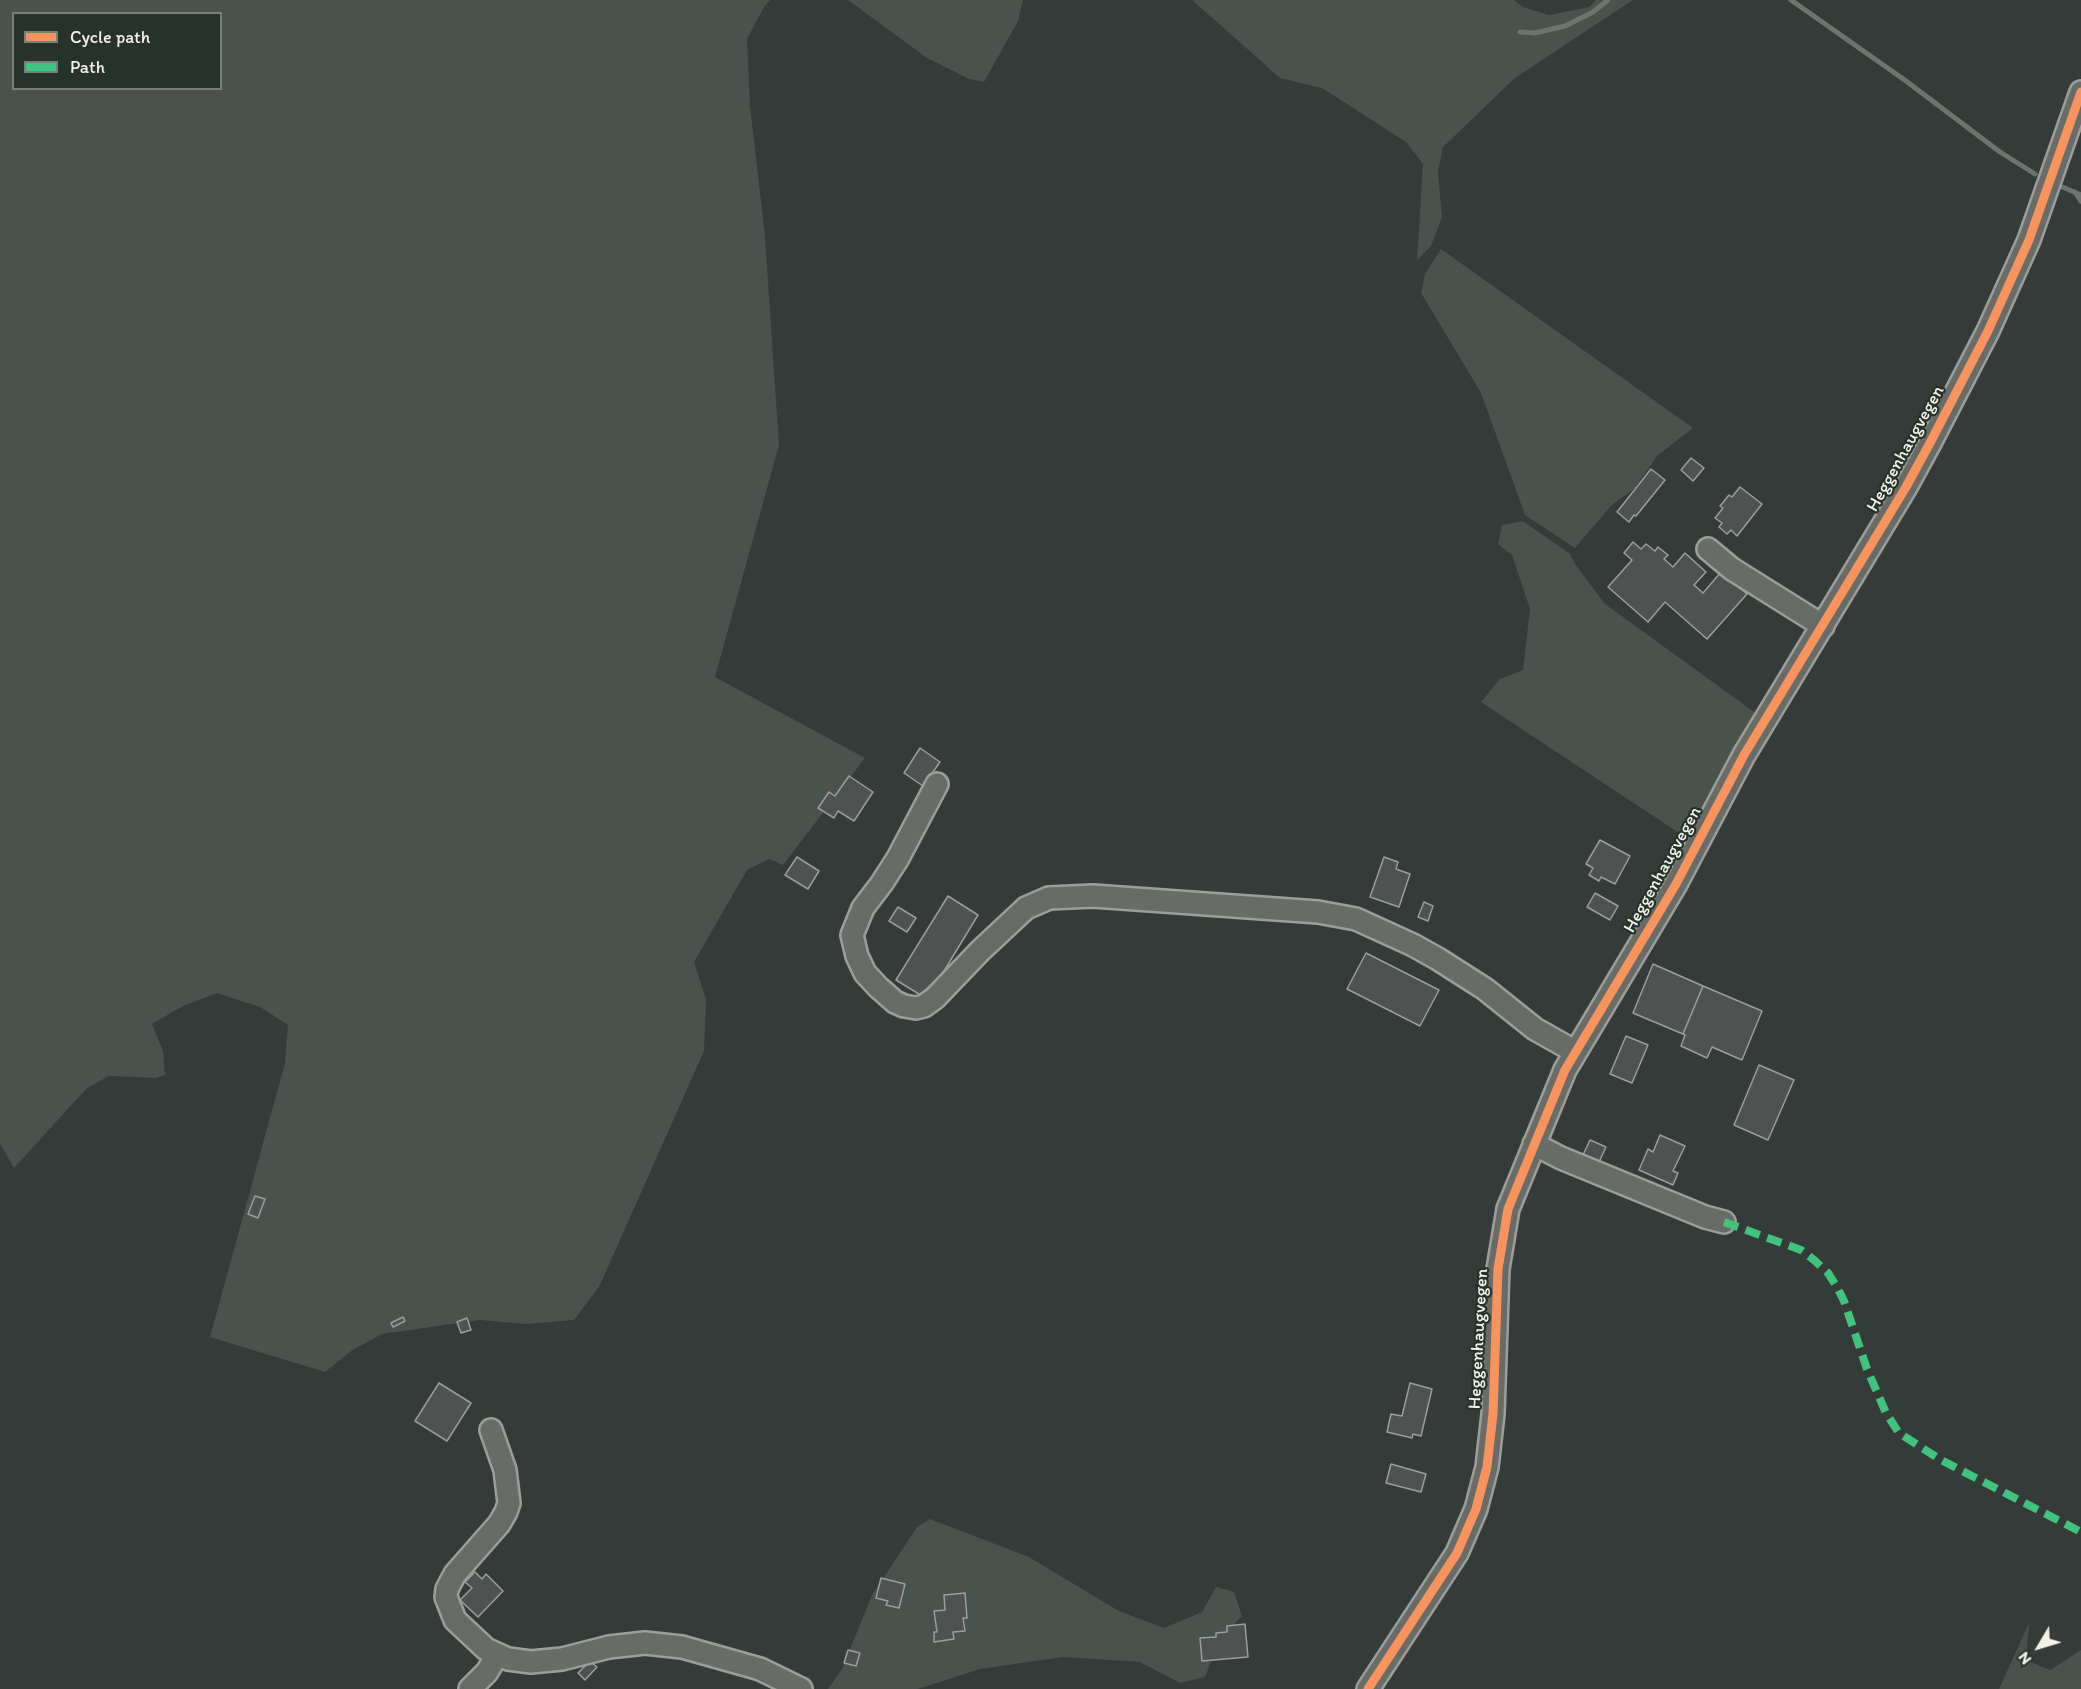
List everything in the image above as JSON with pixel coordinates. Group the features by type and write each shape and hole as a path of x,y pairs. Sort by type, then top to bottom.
{"street":[{"name":"Heggenhaugvegen","path":"1368,1689 1457,1553 1476,1509 1488,1467 1493,1414 1495,1328 1501,1247 1513,1193 1564,1070 1665,903 1744,755 1911,478 1988,331 2029,240 2081,92"},
{"path":"1708,549 1732,569 1823,626"},
{"path":"937,784 898,858 862,908 852,934 857,956 865,973 895,1002 904,1006 916,1008 924,1006 935,998 1009,922 1026,908 1049,898 1092,896 1318,912 1356,919 1438,959 1485,989 1535,1029 1574,1051"},
{"path":"1534,1144 1562,1158 1705,1217 1724,1222"},
{"path":"491,1430 505,1470 509,1503 499,1524 455,1574 447,1589 446,1597 450,1611 462,1628 486,1649 508,1659 531,1662 562,1659 609,1647 645,1643 682,1647 760,1669 801,1689"},
{"path":"470,1689 487,1672 497,1655"}],"shaded area":[{"path":"0,0 770,0 747,39 750,106 765,236 779,445 715,677 865,758 783,865 769,859 747,870 694,962 706,999 704,1051 599,1287 574,1320 526,1324 480,1320 382,1334 351,1351 325,1372 210,1337 285,1063 288,1025 260,1007 217,993 183,1006 152,1024 163,1051 165,1075 156,1078 109,1076 87,1088 14,1168 0,1144"},
{"path":"848,0 1023,0 1018,21 984,82 969,79 927,58"},
{"path":"1192,0 1514,0 1523,7 1549,15 1589,7 1596,0 1633,0 1515,78 1443,147 1438,172 1442,217 1431,246 1417,260 1423,164 1406,142 1322,88 1280,78"},
{"path":"1441,249 1693,428 1658,455 1634,489 1612,505 1575,548 1525,515 1481,393 1421,293 1425,274"},
{"path":"1523,521 1570,554 1605,604 1757,714 1688,839 1481,702 1500,679 1523,670 1530,609 1512,555 1498,544 1502,525"},
{"path":"930,1519 1029,1557 1119,1611 1164,1628 1202,1612 1216,1587 1234,1592 1242,1616 1220,1639 1205,1677 1180,1683 1140,1662 1063,1657 980,1669 918,1689 828,1689 842,1669 872,1595 917,1527"},
{"path":"2029,1623 2026,1660 2050,1670 2081,1650 2081,1689 1999,1689"}],"building":[{"path":"1691,458 1704,468 1693,481 1681,470"},
{"path":"1651,469 1665,480 1629,522 1617,512"},
{"path":"1740,487 1762,504 1737,536 1731,530 1727,534 1719,527 1722,523 1715,518 1723,508 1720,506"},
{"path":"1633,542 1641,549 1646,544 1655,551 1658,547 1668,555 1664,559 1673,567 1685,553 1706,572 1694,585 1703,593 1721,572 1747,594 1707,639 1665,602 1648,622 1608,587 1632,560 1624,553"},
{"path":"920,748 940,762 923,786 904,773"},
{"path":"849,776 873,792 854,821 838,811 834,818 818,808 829,792 835,796"},
{"path":"1600,840 1630,856 1615,884 1601,877 1599,881 1589,875 1593,868 1586,864"},
{"path":"797,857 819,871 808,889 785,875"},
{"path":"1384,857 1398,862 1396,869 1410,874 1399,907 1370,897"},
{"path":"1595,893 1618,906 1610,920 1587,907"},
{"path":"948,896 978,915 927,999 896,980"},
{"path":"1424,902 1433,906 1428,921 1418,917"},
{"path":"898,907 916,918 907,932 889,921"},
{"path":"1366,953 1439,990 1420,1026 1347,989"},
{"path":"1653,964 1703,986 1683,1034 1633,1013"},
{"path":"1703,986 1762,1011 1742,1060 1712,1047 1707,1058 1681,1046 1685,1035 1683,1034"},
{"path":"1626,1036 1648,1045 1632,1083 1610,1074"},
{"path":"1759,1065 1794,1080 1768,1140 1734,1125"},
{"path":"1660,1135 1685,1146 1673,1171 1678,1173 1673,1185 1639,1170 1648,1149 1653,1152"},
{"path":"1590,1140 1606,1147 1599,1162 1583,1155"},
{"path":"255,1196 265,1199 258,1218 248,1214"},
{"path":"403,1317 405,1321 393,1327 391,1323"},
{"path":"467,1318 471,1330 461,1333 457,1322"},
{"path":"439,1383 471,1403 447,1441 415,1421"},
{"path":"1410,1383 1432,1389 1421,1436 1413,1434 1412,1438 1387,1432 1391,1414 1402,1416"},
{"path":"1391,1464 1426,1474 1421,1492 1386,1483"},
{"path":"475,1572 482,1579 486,1574 503,1591 478,1617 460,1600 472,1588 465,1582"},
{"path":"881,1578 905,1584 899,1608 886,1605 888,1601 876,1598"},
{"path":"965,1593 967,1618 963,1618 965,1631 953,1632 954,1639 934,1642 934,1632 937,1632 934,1611 945,1610 944,1595"},
{"path":"1245,1624 1248,1657 1202,1661 1200,1638 1216,1637 1216,1633 1227,1632 1227,1626"},
{"path":"848,1650 860,1653 856,1666 844,1663"},
{"path":"590,1661 597,1667 585,1680 578,1673"}],"waterway":[{"path":"1520,32 1535,33 1565,26 1593,12 1608,0"},
{"path":"1791,0 1906,81 2000,152 2035,174"},
{"path":"2060,186 2081,195"},
{"path":"2075,192 2081,201"}],"marked path":[{"path":"1724,1222 1801,1250 1828,1273 1844,1301 1867,1369 1886,1413 1899,1433 1941,1460 2081,1532"}],"cycle path":[{"path":"1368,1689 1457,1553 1476,1509 1487,1467 1493,1414 1498,1269 1508,1209 1565,1070 1676,884 1744,755 1906,487 1930,443 1988,331 2029,240 2081,92"}]}
